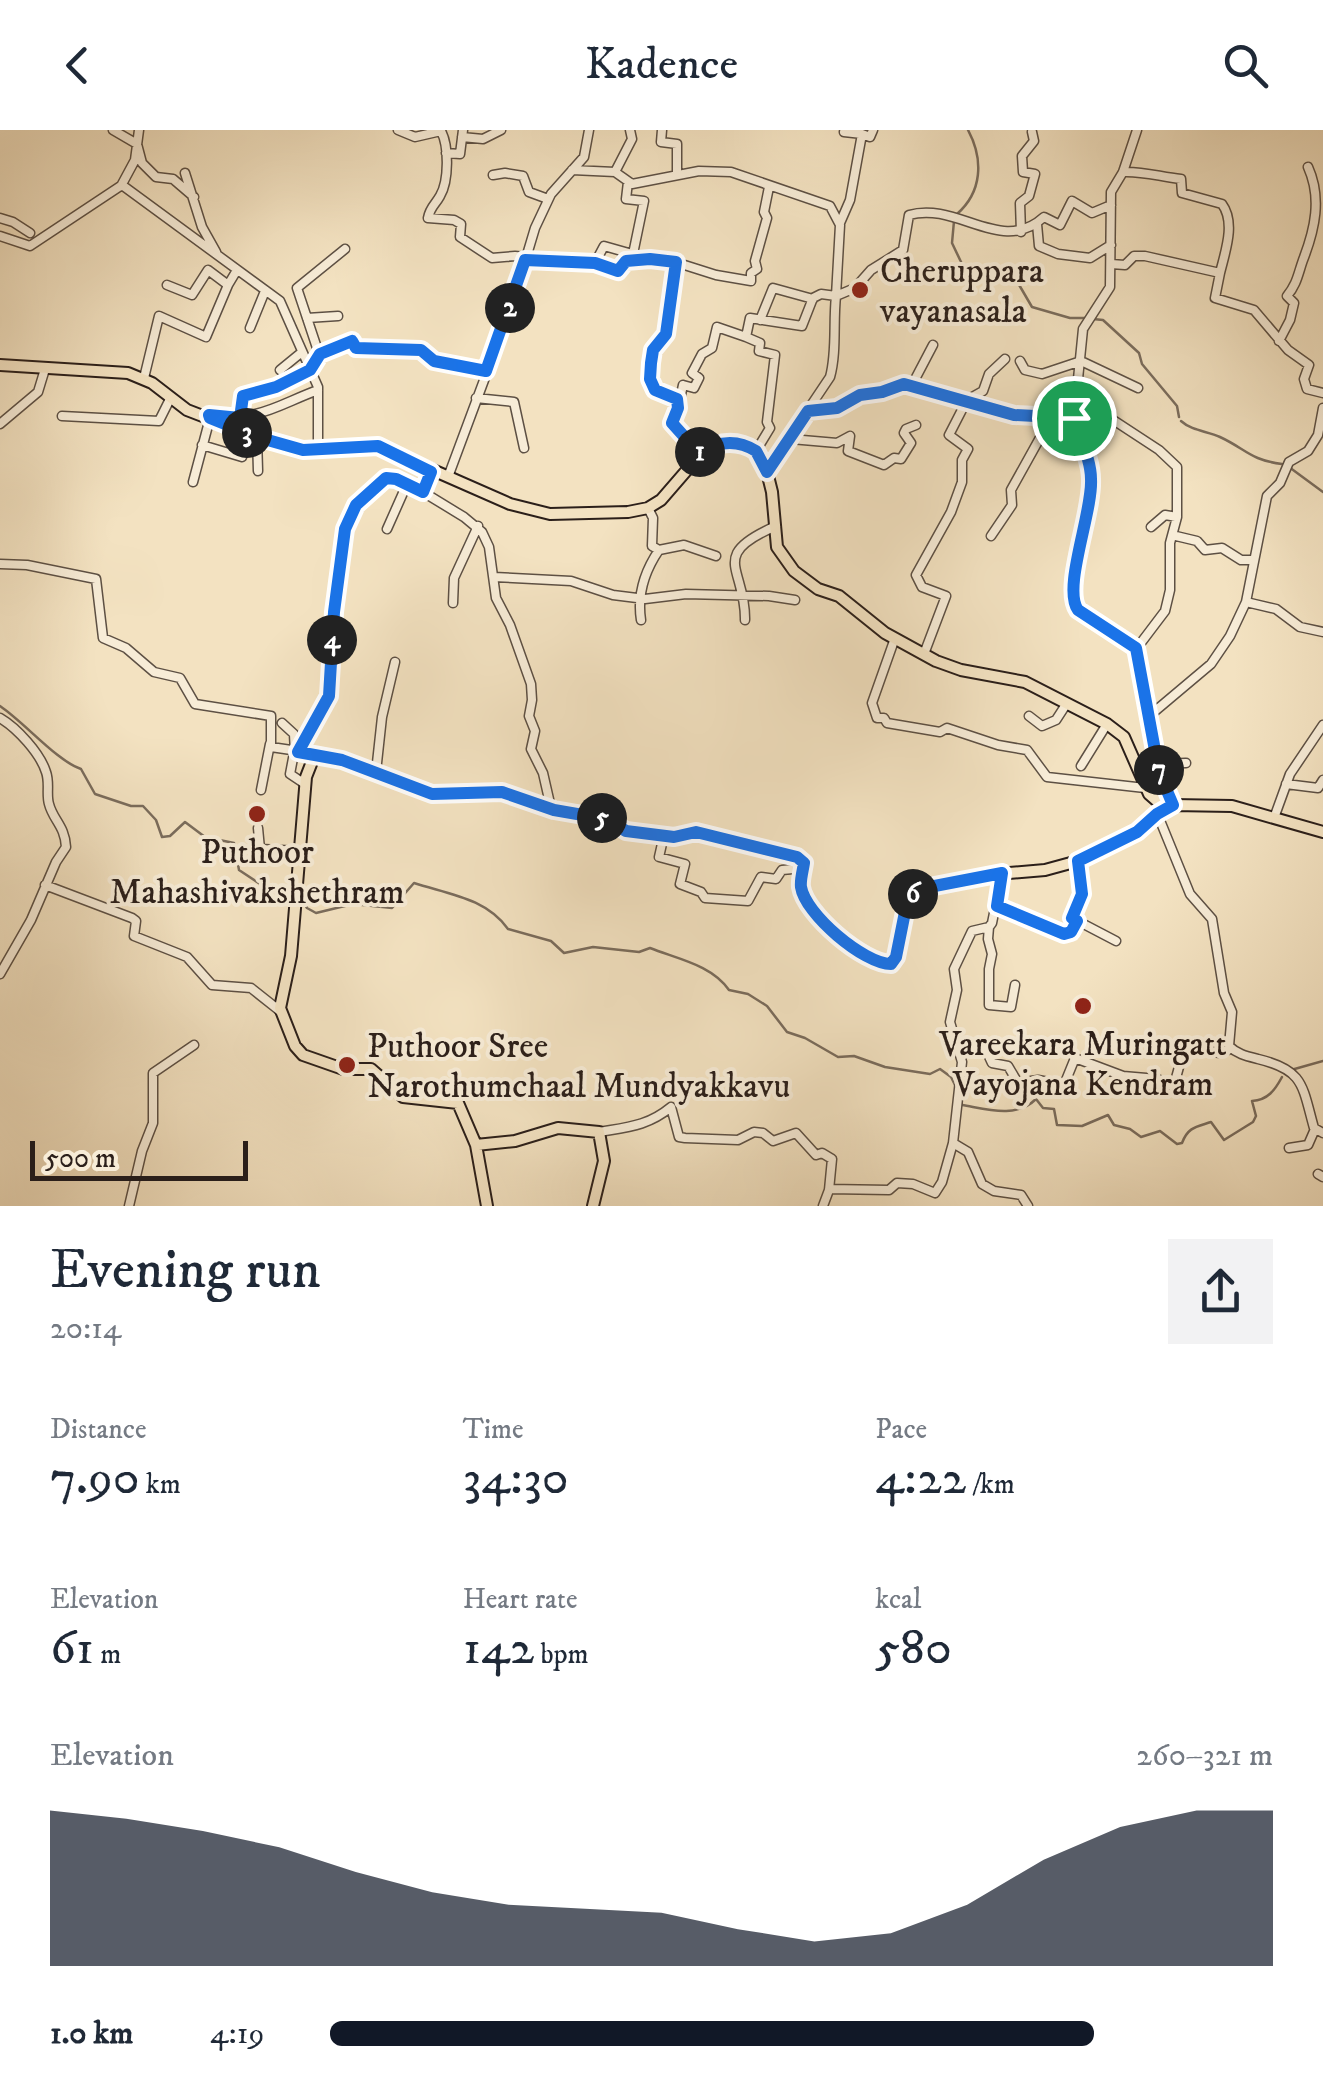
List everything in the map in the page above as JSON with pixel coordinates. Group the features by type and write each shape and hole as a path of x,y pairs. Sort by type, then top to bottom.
{"main road":[{"path":"0,365 118,372 144,378 170,399 257,437 285,446 318,449 378,446 510,504 550,514 648,508 661,500 699,453 725,442 737,443 756,451 767,472 780,555 794,571 811,584 839,596 895,638 924,654 961,670 1014,678 1107,724 1124,737 1145,788 1165,809"},
{"path":"423,492 431,472"},
{"path":"488,1206 476,1145 458,1104 403,1097 371,1070 343,1069 303,1054 295,1046 280,1012 291,956 306,784 314,754 432,794 502,792 550,808 606,819 626,831 674,837 696,832 797,857 804,868 800,886 803,893 827,925 862,956 889,965 896,957 906,907 919,889 1002,873 1045,870 1078,861 1137,832 1165,809 1219,804 1323,832"},
{"path":"476,1145 515,1142 558,1128 599,1132 604,1161 593,1206"}],"street":[{"path":"113,130 137,144 142,163 156,176 173,179 194,196"},
{"path":"0,236 30,246 121,186 135,160 139,130"},
{"path":"398,130 415,137 441,131 447,142 442,193 428,210 428,218 461,224 460,237 492,258 515,256 525,260 595,263 618,271 626,261 650,259"},
{"path":"446,153 460,154 463,133 483,139 500,130"},
{"path":"448,477 548,199 587,150 589,130"},
{"path":"615,172 632,139 630,130"},
{"path":"662,130 661,142 677,144"},
{"path":"677,174 681,130"},
{"path":"844,132 870,137 874,130"},
{"path":"1021,232 1020,203 1028,196 1035,174 1023,172 1022,156 1034,141 1030,131 1043,130"},
{"path":"1136,648 1078,610 1073,603 1073,574 1089,508 1092,475 1075,414 1083,329 1108,292 1112,192 1137,130"},
{"path":"767,472 824,389 834,366 833,317 840,223 850,200 862,134"},
{"path":"1279,341 1294,303 1288,296 1296,285 1315,226 1315,186 1308,167"},
{"path":"572,170 615,172 628,182 677,174 731,172 830,206 840,223"},
{"path":"1123,172 1140,171 1181,179 1182,192 1222,204 1228,212 1228,238 1215,298 1254,310 1279,341 1309,365 1304,379 1307,389 1323,393"},
{"path":"185,172 202,227 219,256"},
{"path":"493,175 522,176 529,192 548,199"},
{"path":"628,182 626,199 644,201 633,254"},
{"path":"121,186 280,301 318,390 318,449"},
{"path":"595,263 604,246 751,281 767,218 764,212 769,187"},
{"path":"746,338 750,318 802,326 813,299 821,294 836,296 854,288 872,270 903,250 909,216 955,216 996,233 1021,232 1044,217 1060,225 1072,200 1092,213 1111,205"},
{"path":"0,218 30,233"},
{"path":"1037,224 1040,246 1046,252 1090,258 1111,245"},
{"path":"320,354 297,288 345,249"},
{"path":"1111,264 1125,264 1134,256 1146,256 1220,273"},
{"path":"676,262 666,334 653,350 650,379 655,390 677,399 678,408"},
{"path":"168,285 192,295 208,270 228,284"},
{"path":"144,378 159,316 206,337 237,270"},
{"path":"760,320 774,288 813,299"},
{"path":"250,328 266,290"},
{"path":"307,318 338,316"},
{"path":"699,453 672,423 683,385 694,388 699,378 692,373 702,354 712,348 717,326 760,343 759,351 775,355 767,422 770,428 756,451"},
{"path":"240,418 243,396 276,387 310,370 320,354 352,341 356,348 421,350 434,361 486,371"},
{"path":"912,385 934,344"},
{"path":"280,370 302,352"},
{"path":"924,654 946,596 922,587 916,575 950,512 962,482 962,460 968,450 949,435 968,400 983,391 989,374 1006,359"},
{"path":"1020,361 1025,370 1042,374 1081,361 1138,388"},
{"path":"0,424 38,392 45,368"},
{"path":"808,411 837,408 867,393 904,384 1014,415 1102,412 1159,450 1177,467 1170,590 1164,611 1136,648 1165,809 1190,894 1212,919 1224,993 1232,1012 1230,1048"},
{"path":"194,482 213,414 240,418 261,415 318,390"},
{"path":"476,398 514,402 524,448"},
{"path":"62,416 159,421 170,399"},
{"path":"1148,719 1210,664 1230,636 1246,602 1266,496 1280,483 1288,463 1308,451 1318,435 1323,408"},
{"path":"991,536 1012,504 1011,490 1041,436 1040,416"},
{"path":"791,440 838,443 850,436 848,451 884,465 894,458 901,459 911,443 904,433 916,425"},
{"path":"257,437 258,471"},
{"path":"202,445 242,457"},
{"path":"295,752 329,696 334,612 345,529 356,505 382,479 396,479 478,526 489,547 498,603 531,684 528,716 534,728 532,749 543,773 550,808"},
{"path":"387,529 407,484"},
{"path":"648,508 653,518 652,546 659,550 684,546 716,556"},
{"path":"1152,527 1165,515 1177,516"},
{"path":"453,603 454,578 478,526"},
{"path":"745,620 745,596 734,572 734,558 749,540 776,526"},
{"path":"1176,536 1197,541 1205,550 1222,548 1241,560 1253,560"},
{"path":"641,620 638,598 659,550"},
{"path":"0,564 96,578 104,638 126,648 154,672 182,679 195,704 271,716 261,790"},
{"path":"494,577 571,581 638,598 686,594 795,600"},
{"path":"1246,602 1276,609 1300,627 1323,632"},
{"path":"895,638 872,704 877,718 940,732 947,728 1022,748 1047,776 1145,788"},
{"path":"376,772 394,662"},
{"path":"1029,716 1042,726 1056,720 1067,703"},
{"path":"0,718 18,732 43,764 49,804 61,823 66,848 0,974"},
{"path":"282,723 296,738 290,774 306,784"},
{"path":"1080,766 1107,724"},
{"path":"1274,818 1298,759 1323,725"},
{"path":"270,744 314,754"},
{"path":"1158,764 1186,763"},
{"path":"1286,784 1318,788 1323,780"},
{"path":"258,828 260,848 300,851"},
{"path":"664,834 659,857 685,864 680,884 701,892 705,898 748,901 761,877 776,879 782,870 804,868"},
{"path":"1078,861 1082,894 1072,918 1116,941"},
{"path":"1002,873 988,939 992,954 990,1006 1011,1007 1015,985"},
{"path":"46,884 132,918 136,921 134,936 187,957 212,985 250,988 280,1012"},
{"path":"997,906 1064,934 1071,932 1077,921"},
{"path":"829,1189 888,1190 897,1183 913,1184 935,1193 942,1182 953,1143 960,1090 961,1050 954,1042 950,1022 958,990 954,970 972,931 989,928"},
{"path":"130,1206 142,1151 153,1123 153,1073 194,1046"},
{"path":"961,1050 986,1050 992,1063 1008,1066 1018,1084 1038,1080 1064,1085 1074,1058 1123,1076 1158,1079 1162,1085 1174,1086 1184,1049 1222,1053 1230,1048"},
{"path":"1230,1048 1285,1066 1302,1084 1319,1131 1308,1145 1289,1148"},
{"path":"599,1132 645,1124 672,1107 680,1136 685,1138 738,1140 754,1132 773,1140 796,1134 816,1155 822,1153 832,1159 824,1206"},
{"path":"953,1143 968,1152 982,1184 994,1191 1021,1195 1028,1206"}],"waterway":[{"path":"957,214 972,196 978,175 977,153 968,130"},
{"path":"954,221 952,243 962,264 1018,283 1032,307 1070,318 1086,318"},
{"path":"1093,319 1103,320 1139,353 1142,364 1177,406 1179,417"},
{"path":"1181,421 1255,457 1282,464"},
{"path":"1289,467 1323,492"},
{"path":"0,706 81,769 95,794 143,806 156,820 162,837 170,836 185,822 205,837 234,843 239,870 260,884 291,893"},
{"path":"300,896 307,908 316,913 353,904 392,908 414,883 478,904 508,929 551,941 564,953 593,947 639,952 650,948 704,969 729,990 748,994 767,1006 787,1032 838,1057 854,1056 885,1067 930,1074 940,1069 956,1087"},
{"path":"1291,1070 1323,1061"},
{"path":"961,1097 962,1105 1000,1111 1019,1109 1036,1099 1043,1108 1054,1109 1057,1125 1082,1126 1108,1115 1114,1125 1141,1137 1160,1131 1177,1144 1193,1128 1211,1122 1224,1140 1253,1122 1256,1116 1252,1101 1270,1094 1282,1077"}],"place":[{"name":"Cheruppara vayanasala","path":"860,290"},
{"name":"Puthoor Mahashivakshethram","path":"257,814"},
{"name":"Vareekara Muringatt Vayojana Kendram","path":"1083,1006"},
{"name":"Puthoor Sree Narothumchaal Mundyakkavu","path":"347,1065"}],"route":[{"path":"650,259 676,262 666,334 653,350 650,379 655,390 670,394 679,402 672,423 699,453 716,444 737,443 756,451 767,472 808,411 837,408 860,395 904,384 1014,415 1074,418 1092,475 1089,508 1073,574 1073,603 1136,648 1159,772 1173,805 1137,832 1078,861 1082,894 1071,932 1064,934 997,906 1002,873 956,880 919,889 912,896 903,916 896,957 889,965 862,956 827,925 803,893 800,886 804,863 797,857 696,832 674,837 626,831 606,819 554,810 502,792 432,794 342,760 298,752 328,701 342,540 356,505 386,478 423,492 431,472 378,446 303,450 208,417 213,414 240,418 243,396 258,394 310,370 320,354 352,341 356,348 421,350 434,361 486,371 525,260 595,263 618,271 626,261 650,259"}]}
